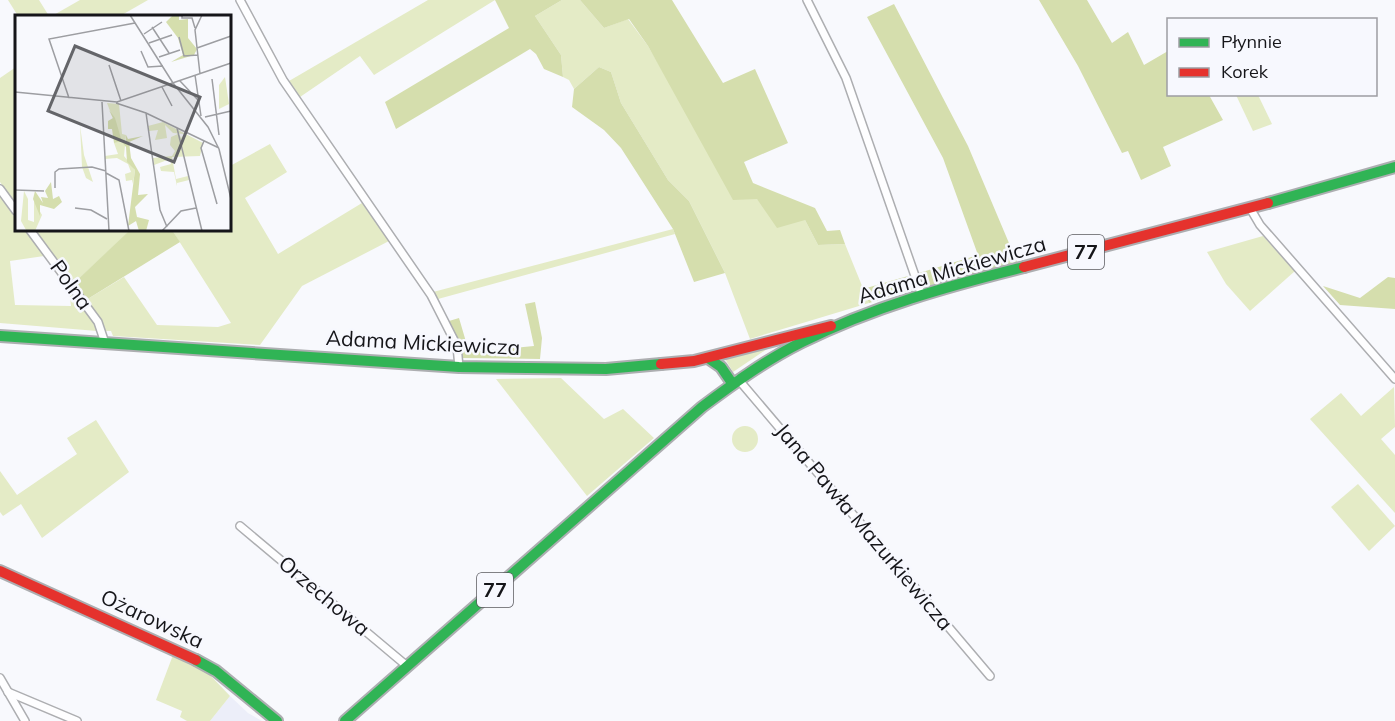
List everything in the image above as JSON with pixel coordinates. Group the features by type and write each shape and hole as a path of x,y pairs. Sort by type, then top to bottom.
{"main road":[{"name":"77","path":"1250,208 1395,167"},
{"name":"Adama Mickiewicza","path":"0,336 459,367 617,369 657,367 708,358 839,324 922,297 1250,208"},
{"name":"Adama Mickiewicza","path":"735,381 778,352 839,324"},
{"path":"708,358 735,381"},
{"name":"77","path":"345,721 735,381"},
{"name":"Ożarowska","path":"0,571 191,657 225,678 277,721"}],"street":[{"path":"240,0 283,80 431,295 457,346 459,367"},
{"path":"807,0 846,78 922,297"},
{"path":"0,189 15,210"},
{"path":"1250,208 1260,225 1395,379"},
{"name":"Polna","path":"31,231 98,322 104,334 105,343"},
{"name":"Jana Pawła Mazurkiewicza","path":"735,381 990,676"},
{"name":"Orzechowa","path":"240,526 407,666"},
{"path":"0,678 25,721"},
{"path":"8,692 77,721"}],"shaded area":[{"path":"230,696 248,713 262,721 210,721"}],"green space":[{"path":"8,0 39,0 48,15 17,15"},
{"path":"80,0 148,0 122,15 54,15"},
{"path":"428,0 495,0 374,75 360,56 300,97 289,81"},
{"path":"495,0 562,0 535,16 561,55 563,77 544,69 536,54 530,49 396,129 385,102 509,28"},
{"path":"562,0 580,0 604,28 628,19 648,46 680,101 757,199 805,220 818,245 845,244 869,303 750,339 725,273 689,201 668,180 621,103 611,72 599,67 574,89 569,80 563,77 561,55 535,16"},
{"path":"580,0 672,0 723,83 755,69 788,143 744,162 753,183 815,208 827,231 840,230 845,244 818,245 805,220 777,228 757,199 733,200 648,46 629,19 604,28"},
{"path":"1039,0 1087,0 1112,43 1128,32 1144,65 1167,52 1167,96 1210,96 1223,120 1163,147 1171,166 1141,180 1128,151 1122,153 1078,66"},
{"path":"894,4 968,146 1017,262 924,287 919,273 978,255 943,158 867,17"},
{"path":"599,67 611,72 621,103 668,180 689,201 725,273 694,282 673,229 621,148 604,130 572,107 574,89"},
{"path":"15,68 15,204 0,182 0,78"},
{"path":"1236,96 1258,96 1272,124 1253,131"},
{"path":"270,144 287,172 245,198 278,254 362,203 389,241 302,286 260,345 113,336 111,331 105,331 86,300 124,277 157,325 218,327 231,323 173,231 231,231 231,165"},
{"path":"0,196 15,218 15,231 26,231 44,256 10,261 15,305 71,306 69,289 97,327 97,331 0,323"},
{"path":"673,229 675,234 438,299 433,292"},
{"path":"36,231 128,231 129,232 74,283"},
{"path":"173,231 180,242 86,300 74,283 128,232"},
{"path":"1263,236 1295,271 1250,311 1226,284 1207,252"},
{"path":"908,276 912,290 869,303 863,289"},
{"path":"1388,277 1395,278 1395,309 1340,305 1323,286 1360,298"},
{"path":"535,302 542,338 540,359 461,358 460,345 449,321 459,318 469,352 534,346 525,304"},
{"path":"773,345 733,372 725,359"},
{"path":"561,378 604,419 623,409 654,438 587,496 496,379"},
{"path":"1394,387 1395,427 1381,439 1395,455 1395,513 1310,419 1341,393 1361,416"},
{"path":"96,420 129,472 42,538 21,504 3,516 0,512 0,471 17,495 77,454 67,438"},
{"path":"745,426 754,430 758,439 754,448 745,452 736,448 732,439 736,430"},
{"path":"1358,484 1395,526 1369,551 1331,507"},
{"path":"173,655 209,674 230,696 210,721 187,721 180,717 182,711 156,700"}],"traffic: fast":[{"path":"1268,203 1395,167"},
{"path":"345,721 702,407 750,372 802,342 856,318 939,290 1024,267"},
{"path":"0,336 459,367 606,369 661,364"},
{"path":"708,358 721,367 732,383"},
{"path":"196,660 216,671 277,721"}],"traffic: jam":[{"path":"1024,267 1268,203"},
{"path":"661,364 694,361 831,326"},
{"path":"0,571 196,660"}]}
